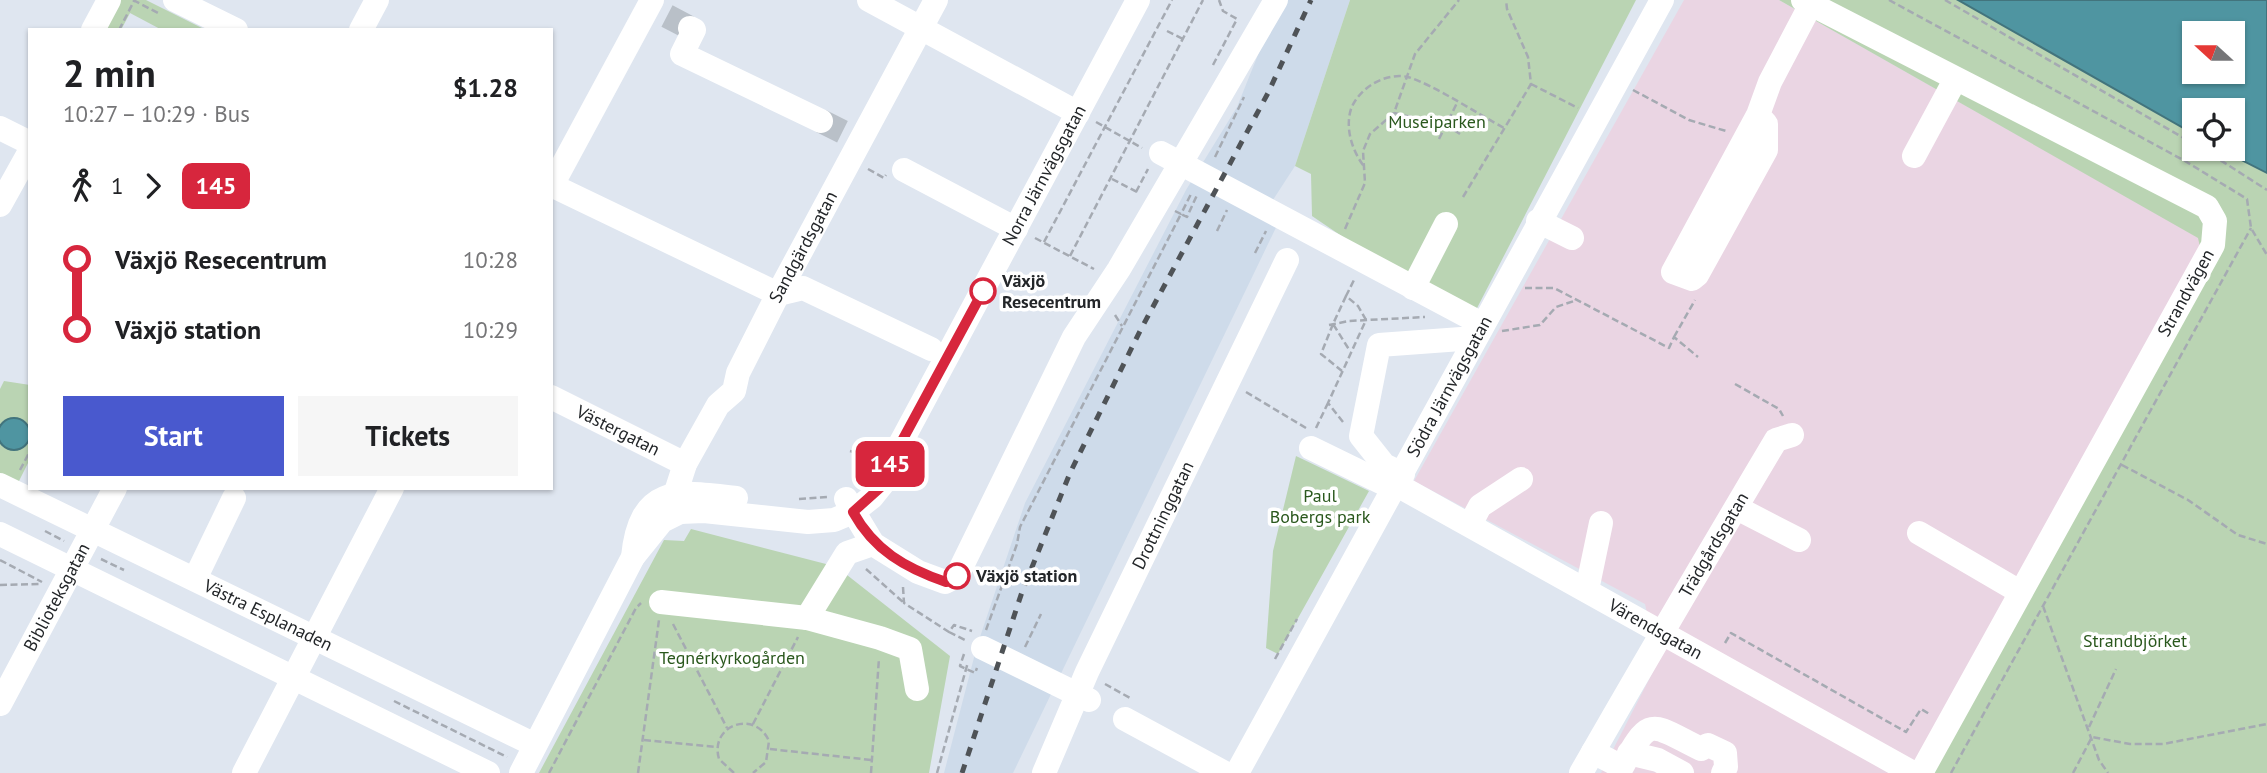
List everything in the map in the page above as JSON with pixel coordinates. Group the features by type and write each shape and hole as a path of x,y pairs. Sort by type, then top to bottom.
{"street":[{"path":"174,0 232,28"},
{"path":"362,28 377,0"},
{"path":"869,0 1078,113"},
{"name":"Sandgärdsgatan","path":"678,502 685,464 718,405 734,391 738,373 853,144 936,0"},
{"name":"Norra Järnvägsgatan","path":"678,502 824,506 843,502 885,461 983,291 1138,0"},
{"path":"843,502 873,544 918,572 946,582 957,576 1074,337 1119,269 1276,0"},
{"name":"Södra Järnvägsgatan","path":"1227,772 1399,483 1538,221 1662,0"},
{"path":"1758,115 1766,124 1766,150 1697,275 1692,279 1684,278 1673,272 1731,152 1758,115 1770,82 1807,2"},
{"name":"Strandvägen","path":"1807,2 2207,207 2215,221 2213,245 1921,773"},
{"path":"553,184 656,8"},
{"path":"690,28 694,30 682,54 821,121"},
{"path":"1914,156 1955,80"},
{"path":"0,128 28,142"},
{"path":"0,205 28,155"},
{"path":"1152,157 1347,252 1413,288 1479,331"},
{"path":"904,170 1013,234"},
{"path":"553,186 778,293 803,288 931,349"},
{"path":"1538,221 1572,238"},
{"path":"1413,288 1446,224"},
{"name":"Drottninggatan","path":"1044,773 1087,672 1231,392 1287,260"},
{"path":"1399,483 1361,436 1379,345 1479,331"},
{"name":"Västergatan","path":"553,398 685,464"},
{"name":"Trädgårdsgatan","path":"1587,762 1660,632 1675,616 1776,440 1792,435"},
{"path":"1312,441 1399,483"},
{"path":"1470,525 1480,506 1521,479"},
{"name":"Värendsgatan","path":"1399,483 1913,773"},
{"name":"Västra Esplanaden","path":"0,485 535,745"},
{"name":"Biblioteksgatan","path":"0,704 114,490"},
{"path":"244,773 391,490"},
{"path":"195,579 234,498"},
{"path":"521,773 634,557 635,542 646,515 661,498 678,502"},
{"path":"1737,508 1799,541"},
{"path":"1587,590 1601,523"},
{"path":"1919,533 2020,592"},
{"path":"0,534 488,773"},
{"path":"807,618 847,553 873,544"},
{"path":"661,602 807,618 880,638 910,649 918,689"},
{"path":"978,644 1018,663 1092,689"},
{"path":"1125,719 1227,772"},
{"path":"1587,762 1622,767 1641,733 1651,728 1660,729 1701,749"},
{"path":"1701,749 1708,745 1725,753 1726,767 1723,773"},
{"path":"1701,749 1698,766 1712,773"},
{"path":"1629,753 1658,760 1682,773"}],"path":[{"path":"1101,273 1044,242 1172,0"},
{"path":"1070,256 1203,0"},
{"path":"1342,371 1321,354 1331,325 1356,276 1347,252 1350,239 1344,228 1365,183 1363,150 1370,134 1394,113 1415,54 1460,0"},
{"path":"1463,197 1531,84 1528,57 1507,9 1506,0"},
{"path":"1889,0 2204,172 2247,199 2251,228 2267,255"},
{"path":"1945,0 2182,137"},
{"path":"107,22 134,1"},
{"path":"1167,31 1183,39"},
{"path":"1365,168 1353,152 1350,113 1356,98 1368,86 1390,77 1408,77 1504,128"},
{"path":"1531,84 1582,110"},
{"path":"1630,88 1689,120 1718,127 1731,152"},
{"path":"1210,168 1245,96"},
{"path":"1438,139 1457,103"},
{"path":"1078,113 1152,157 1136,192"},
{"path":"1394,113 1446,125 1461,134"},
{"path":"853,144 884,178 892,163 904,170"},
{"path":"2222,161 2267,190"},
{"path":"1110,178 1143,195"},
{"path":"937,773 978,644 1017,544 1020,527 1181,214 1186,217 1198,192"},
{"path":"1951,773 2251,228"},
{"path":"1522,288 1554,288 1612,315 1669,348 1674,337 1698,357"},
{"path":"1346,296 1359,306 1366,320"},
{"path":"1479,331 1497,332 1540,326 1556,307 1577,300"},
{"path":"1331,325 1366,320 1429,317"},
{"path":"1351,432 1328,403 1366,320"},
{"path":"1331,325 1351,352"},
{"path":"1735,384 1779,409 1792,435"},
{"path":"1231,392 1301,422 1312,441"},
{"path":"850,451 885,461"},
{"path":"2122,465 2188,500 2238,535 2267,544"},
{"path":"789,498 843,502"},
{"path":"847,553 904,603 949,632 954,625 978,644"},
{"path":"0,560 45,584 0,585"},
{"path":"902,561 904,603"},
{"path":"549,773 636,608 643,602 661,602"},
{"path":"661,602 727,728"},
{"path":"638,773 661,602"},
{"path":"2043,606 2099,760 2108,773"},
{"path":"1018,663 1041,614"},
{"path":"753,724 807,618"},
{"path":"1715,661 1731,633 1906,732 1921,709 1948,723"},
{"path":"871,773 880,638"},
{"path":"2088,727 2116,669"},
{"path":"1092,689 1116,690"},
{"path":"734,773 722,764 718,747 727,728 738,723 753,724 765,733 770,749 766,762 753,773"},
{"path":"2092,737 2130,744 2164,744 2267,724"},
{"path":"2073,773 2092,737"},
{"path":"642,740 718,747"},
{"path":"770,749 872,760"}],"shaded area":[{"path":"1284,0 1350,0 1295,166 1269,206 1283,213 1013,773 944,773 977,646 1025,503 1186,190 1237,107 1274,15"},
{"path":"1684,0 1779,0 2199,238 2202,256 1910,773 1601,773 1658,662 1645,604 1414,481"}],"green space":[{"path":"121,0 146,0 202,28 158,28 130,13 122,28 107,28"},
{"name":"Museiparken","path":"1350,0 1636,0 1476,310 1374,258 1312,216 1311,174 1295,166"},
{"name":"Strandbjörket","path":"1779,0 1958,0 2182,127 2182,161 2244,161 2267,173 2267,773 1914,773 2202,256 2198,238"},
{"path":"4,381 28,385 28,463 17,485 0,477 0,389"},
{"name":"Paul Bobergs park","path":"1296,456 1369,491 1278,654 1266,648 1273,551"},
{"name":"Tegnérkyrkogården","path":"691,529 826,564 847,575 950,656 929,773 539,773 664,540 684,541"}],"water":[{"path":"1958,0 2267,0 2267,173 2244,161 2245,98 2182,98 2182,127"},
{"path":"14,418 28,427 28,441 25,445 14,450 3,445 -1,440 -1,428 3,423"}],"tunnel":[{"path":"667,16 690,28"},
{"path":"821,121 847,134"}],"railway":[{"path":"962,773 1022,592 1070,473 1141,329 1268,93 1311,0"}],"bus line":[{"name":"145","path":"957,576 946,582 918,572 873,544 853,512 872,497 888,477 890,463 983,291"}],"place":[{"name":"Växjö Resecentrum","path":"983,291"},
{"name":"Växjö station","path":"957,576"}]}
